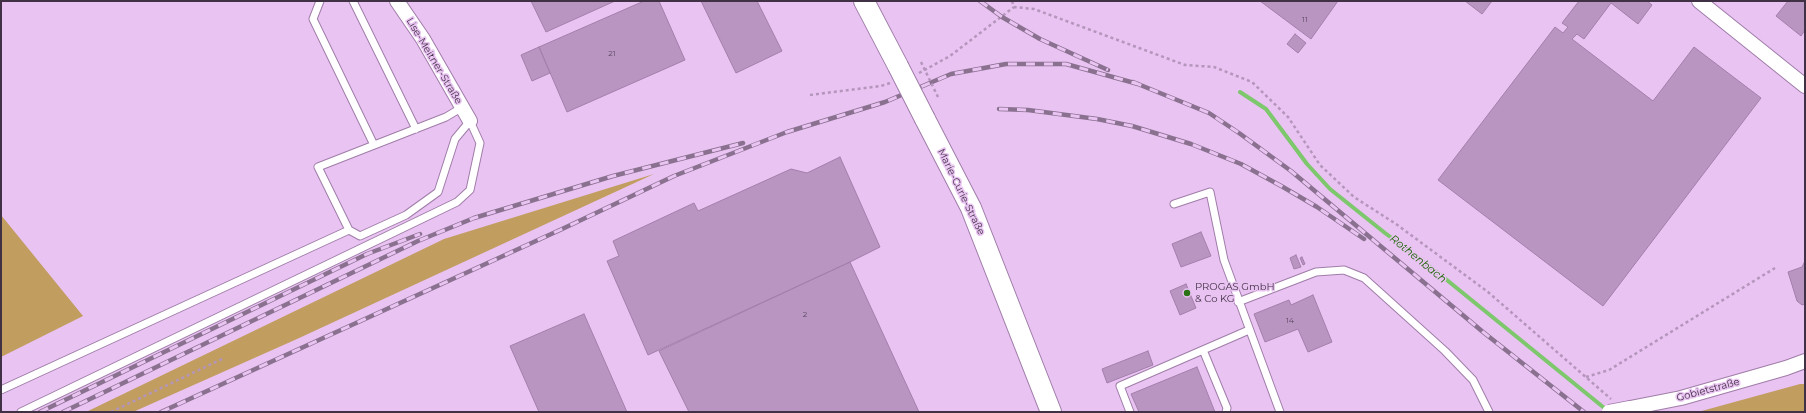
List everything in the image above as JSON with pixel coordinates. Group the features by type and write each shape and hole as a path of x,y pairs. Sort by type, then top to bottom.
{"main road":[{"name":"Marie-Curie-Straße","path":"864,1 972,208 1051,412"}],"street":[{"name":"Lise-Meitner-Straße","path":"397,1 423,39 470,122"},
{"path":"1698,1 1805,86"},
{"name":"Gobietstraße","path":"1612,407 1630,408 1681,398 1805,362"}],"lane":[{"path":"320,1 313,19 374,145"},
{"path":"353,1 416,129"},
{"path":"21,412 457,202 470,190 480,143 470,122 455,139 438,192 406,215 360,236 349,230 318,167 446,117 461,108"},
{"path":"1174,204 1210,192 1224,260 1238,302 1280,412"},
{"path":"1,390 349,230"},
{"path":"1238,302 1316,272 1344,270 1364,278 1445,351 1473,380 1489,412"},
{"path":"1130,412 1120,386 1249,330"},
{"path":"1203,350 1227,408 1226,412"}],"path":[{"path":"1012,1 1014,7 1034,8 1185,65 1214,67 1252,82 1288,117 1320,165 1354,197 1396,224 1488,292 1586,377 1612,407"},
{"path":"921,62 938,97"},
{"path":"1586,377 1609,370 1775,268"},
{"path":"111,412 222,359"}],"shaded area":[{"path":"654,174 297,339 133,412 86,412 444,239"},
{"path":"1,215 83,316 1,357"},
{"path":"1800,384 1805,384 1805,412 1698,412"}],"building":[{"path":"531,1 615,1 546,32"},
{"path":"644,1 659,1 685,60 567,112 539,47"},
{"path":"701,1 757,1 782,51 736,73"},
{"path":"1260,1 1338,1 1311,39"},
{"path":"1465,1 1492,1 1482,14"},
{"path":"1579,1 1647,1 1652,5 1638,24 1611,3 1584,39 1577,34 1572,39 1653,101 1694,47 1761,98 1603,306 1438,180 1555,27 1563,33 1568,27 1562,23"},
{"path":"1788,1 1805,1 1805,30 1801,36 1776,16"},
{"path":"1295,34 1306,43 1298,53 1287,44"},
{"path":"539,47 550,73 532,81 521,55"},
{"path":"840,157 880,247 648,355 607,261 619,256 613,241 694,203 698,211 791,169 807,173"},
{"path":"1201,232 1211,256 1181,267 1172,244"},
{"path":"1296,255 1301,267 1294,269 1290,258"},
{"path":"1302,257 1305,264 1303,265 1300,258"},
{"path":"1805,261 1805,304 1802,305 1797,301 1788,272 1802,267"},
{"path":"850,262 919,412 689,412 659,351"},
{"path":"1186,284 1196,308 1180,315 1170,291"},
{"path":"1313,295 1332,342 1308,352 1298,329 1265,342 1254,314 1289,300 1291,305"},
{"path":"584,314 627,412 539,412 510,346"},
{"path":"1148,351 1153,365 1107,383 1102,369"},
{"path":"1197,367 1215,412 1139,412 1131,394"}],"waterway":[{"name":"Rothenbach","path":"1240,92 1266,109 1307,164 1330,189 1437,272 1608,411"}],"railway":[{"path":"980,1 1002,17 1040,39 1108,70"},
{"path":"161,412 560,230 674,176 787,132 885,102 951,74 1006,64 1066,64 1138,84"},
{"path":"1133,82 1209,113 1291,171 1483,332 1584,412"},
{"path":"999,109 1028,110 1097,119 1132,126 1191,144 1241,164 1283,187 1317,207 1364,239"},
{"path":"63,412 418,241 474,218 613,176 743,143"},
{"path":"40,412 367,254 420,234"}],"place":[{"name":"PROGAS GmbH & Co KG","path":"1187,293"}]}
